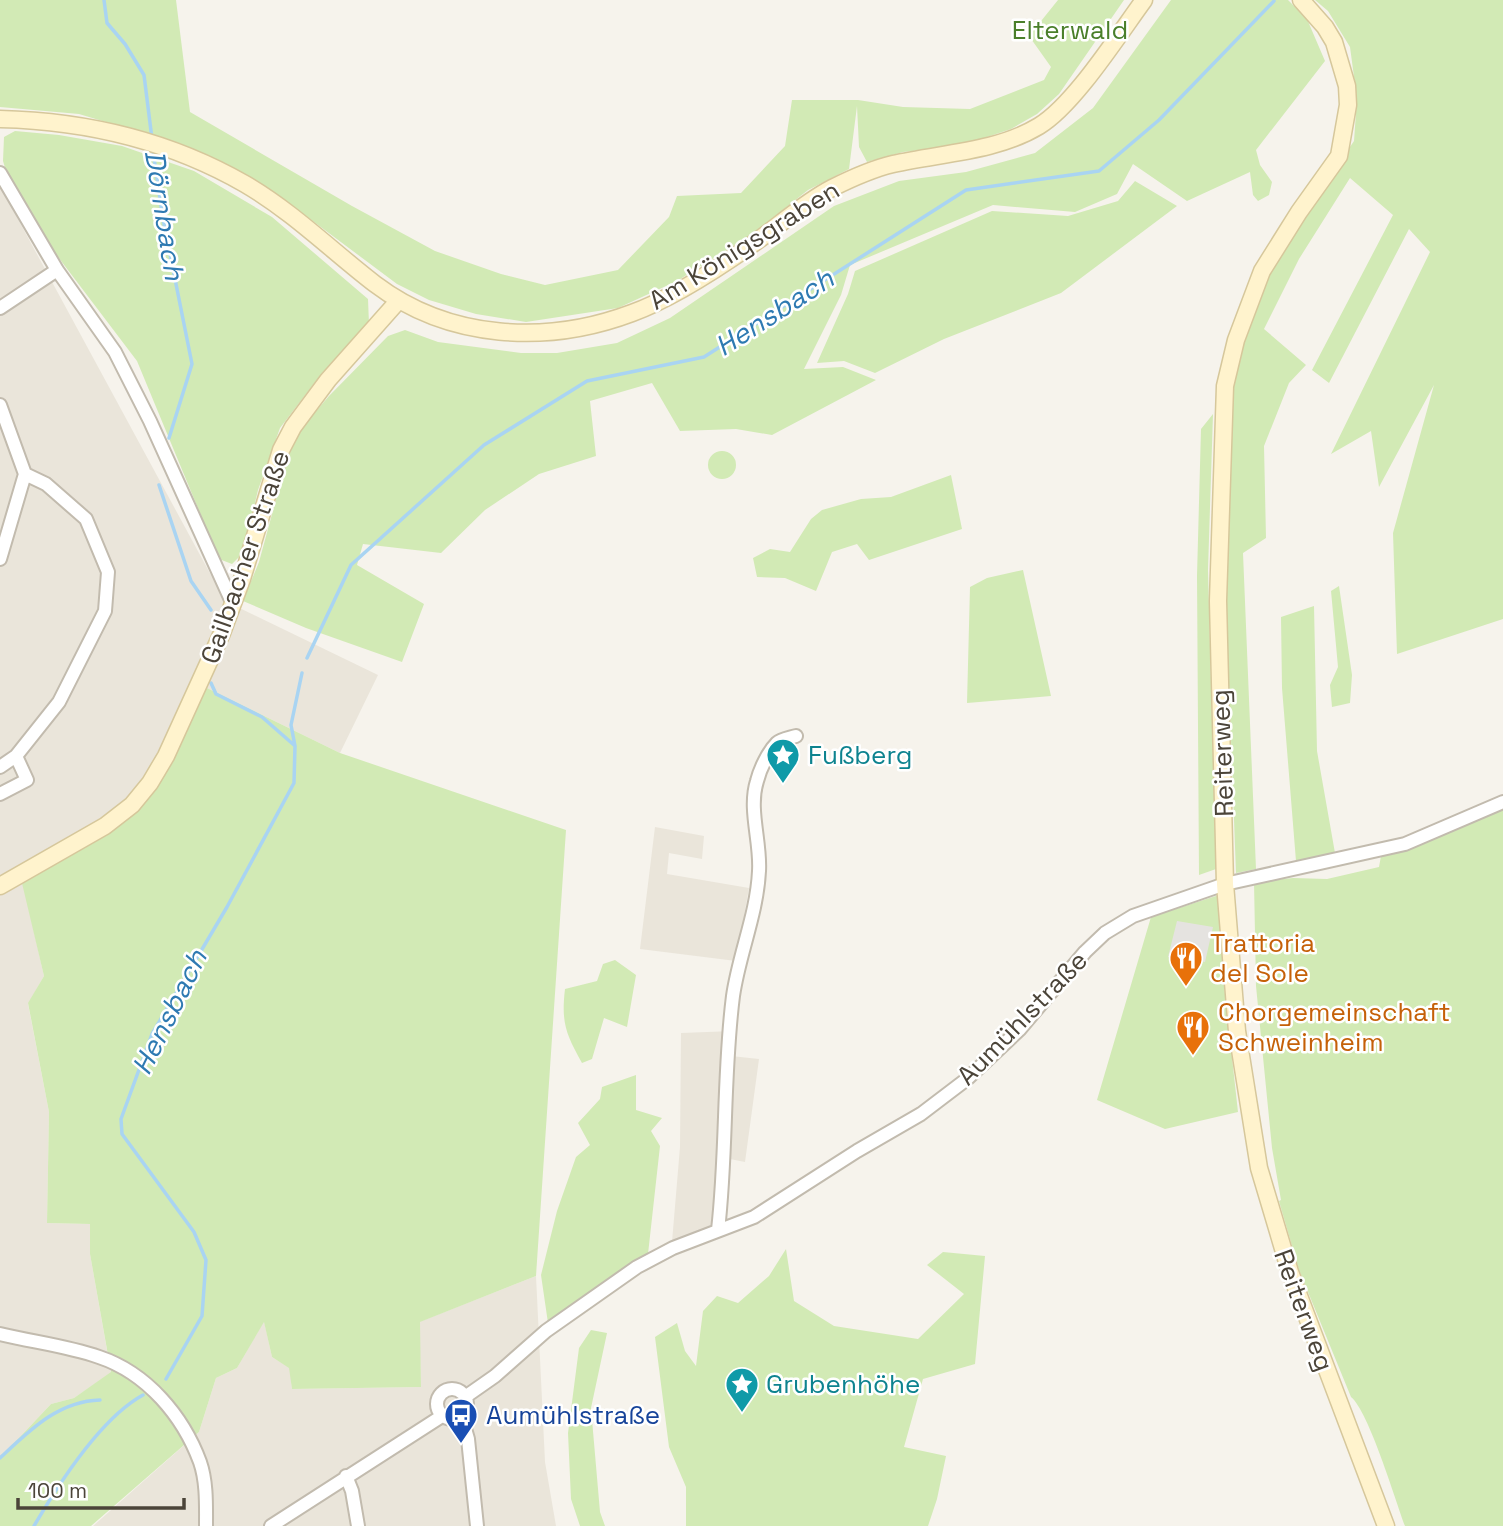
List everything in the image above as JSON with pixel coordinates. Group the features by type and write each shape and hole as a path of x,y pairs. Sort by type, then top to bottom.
{"street":[{"name":"Am Königsgraben","path":"0,119 45,121 123,134 173,149 212,166 280,206 376,285 399,300 445,321 492,332 517,334 574,328 632,313 663,300 753,243 813,199 855,177 894,164 971,150 1020,135 1041,125 1062,107 1079,87 1144,0"},
{"name":"Reiterweg","path":"1301,0 1325,27 1334,42 1347,86 1349,105 1339,156 1262,271 1236,340 1225,386 1217,601 1225,884 1237,1031 1259,1168 1279,1241 1386,1526"},
{"path":"0,173 57,270 115,352 150,421 232,602"},
{"path":"0,308 57,270"},
{"name":"Gailbacher Straße","path":"0,887 105,826 132,805 150,783 166,756 211,659 242,579 281,450 293,427 328,380 399,300"},
{"path":"0,405 25,474 0,559"},
{"path":"0,767 16,756 59,702 105,611 108,572 86,519 46,484 25,474"},
{"path":"719,1230 730,1026 734,993 752,919 759,872 756,783 778,742 796,736"},
{"path":"0,794 27,780 16,756"},
{"name":"Aumühlstraße","path":"442,1416 437,1406 439,1396 443,1392 453,1389 465,1397 495,1376 546,1331 637,1267 673,1248 754,1217 922,1114 967,1079 1018,1030 1085,952 1105,933 1133,916 1225,884 1405,844 1503,802"},
{"path":"0,1334 99,1357 138,1377 162,1399 184,1428 200,1464 206,1498 206,1526"},
{"path":"271,1526 442,1416 450,1419 461,1415 467,1406 465,1397"},
{"path":"461,1415 468,1439 477,1526"},
{"path":"346,1476 352,1491 358,1526"}],"shaded area":[{"path":"0,186 225,601 378,675 340,753 205,687 150,793 22,879 44,976 28,1004 49,1112 47,1223 90,1224 90,1254 111,1373 74,1398 51,1404 0,1458"},
{"path":"655,827 704,836 702,859 669,853 667,874 749,888 736,961 640,949"},
{"path":"1177,921 1213,927 1205,962 1168,957"},
{"path":"733,1031 731,1056 759,1059 745,1162 720,1157 715,1226 672,1242 680,1147 681,1033"},
{"path":"536,1276 545,1462 556,1526 93,1526 199,1432 216,1378 237,1368 264,1321 272,1357 290,1368 292,1389 421,1387 419,1322"}],"green space":[{"name":"Elterwald","path":"0,0 176,0 190,112 435,251 501,274 545,285 618,270 669,217 677,196 741,193 785,146 792,100 858,100 903,107 970,109 1044,80 1051,67 1029,36 1058,0 1124,0 1059,94 1037,114 1011,129 957,146 903,152 867,162 859,147 857,106 849,169 808,190 752,234 677,281 618,308 526,322 476,314 429,300 397,284 282,198 214,159 176,143 79,114 0,107"},
{"path":"1171,0 1288,0 1307,19 1325,61 1256,150 1260,165 1272,182 1269,195 1258,201 1253,195 1250,172 1187,201 1133,164 1117,194 1075,212 993,205 850,265 841,295 804,369 843,367 876,380 772,435 736,429 680,431 652,383 590,401 596,456 539,474 485,510 441,553 363,544 357,565 424,604 402,662 306,628 243,601 259,562 287,459 300,430 388,336 405,330 438,342 521,353 557,353 617,343 670,318 834,206 899,181 966,172 1035,153 1093,108"},
{"path":"1315,0 1503,0 1503,619 1397,654 1393,533 1434,385 1379,487 1371,431 1331,454 1430,252 1409,229 1329,383 1312,370 1393,215 1350,178 1299,259 1264,329 1306,365 1289,383 1264,446 1266,538 1243,553 1256,869 1236,873 1226,606 1230,395 1245,338 1269,275 1314,200 1354,141 1357,99 1350,47 1328,11"},
{"path":"15,131 59,135 122,146 194,171 272,217 368,299 369,324 322,373 280,428 258,490 243,553 232,564 219,559 137,361 52,249 11,187 3,161 4,137"},
{"path":"1135,181 1177,206 1061,293 944,339 875,373 844,361 817,363 848,294 855,271 992,211 1068,216 1118,201"},
{"path":"1213,414 1208,570 1216,869 1199,875 1197,576 1201,429"},
{"path":"722,451 732,455 736,465 732,475 722,479 712,475 708,465 712,455"},
{"path":"951,475 962,529 869,560 857,544 832,552 816,591 785,578 757,577 753,558 770,549 790,552 811,519 822,510 861,499 891,497"},
{"path":"1023,570 1051,696 967,703 970,587 987,578"},
{"path":"1339,586 1352,675 1350,703 1332,707 1330,685 1338,667 1331,591"},
{"path":"1314,606 1317,751 1335,853 1296,861 1282,688 1281,617"},
{"path":"205,687 340,753 566,830 536,1276 420,1322 421,1387 292,1389 289,1368 272,1357 264,1322 237,1368 216,1378 199,1432 91,1526 0,1526 0,1458 51,1404 74,1398 111,1372 90,1254 90,1224 47,1223 49,1112 28,1003 44,976 21,879 150,793"},
{"path":"1503,807 1503,1526 1405,1526 1366,1420 1351,1397 1299,1270 1279,1201 1256,986 1254,882 1293,878 1327,879 1379,867 1381,856"},
{"path":"1219,895 1223,976 1238,1112 1165,1129 1097,1100 1151,917"},
{"path":"615,960 636,975 627,1027 604,1018 592,1059 582,1063 566,1028 565,989 597,981 603,964"},
{"path":"636,1075 636,1110 662,1118 651,1131 660,1146 648,1254 548,1323 541,1275 557,1211 576,1157 590,1145 578,1123 600,1099 602,1087"},
{"path":"786,1249 794,1301 834,1326 918,1339 964,1294 927,1265 943,1252 985,1256 975,1364 923,1379 904,1447 946,1456 928,1526 686,1526 686,1487 669,1447 655,1337 677,1323 685,1351 696,1366 703,1311 717,1296 738,1303 769,1276"},
{"path":"591,1330 607,1333 591,1408 600,1512 605,1526 580,1526 571,1499 568,1433 579,1348"}],"waterway":[{"name":"Dörnbach","path":"104,0 107,23 125,44 144,75 152,139"},
{"name":"Hensbach","path":"307,658 351,565 484,445 587,381 704,357 966,190 1099,171 1159,120 1274,1"},
{"name":"Dörnbach","path":"153,151 163,219 192,364 169,438"},
{"name":"Dörnbach","path":"159,485 191,581 211,610"},
{"name":"Hensbach","path":"166,1379 202,1316 206,1260 194,1232 122,1134 121,1119 152,1034 227,907 294,783 295,746 291,725 302,673"},
{"name":"Dörnbach","path":"211,683 216,694 262,717 294,745"},
{"name":"Hensbach","path":"34,1526 55,1491 96,1436 112,1419 143,1395"},
{"path":"0,1458 45,1419 71,1406 100,1400"}],"place":[{"name":"Fußberg","path":"783,785"},
{"name":"Trattoria del Sole","path":"1186,988"},
{"name":"Chorgemeinschaft Schweinheim","path":"1193,1057"},
{"name":"Grubenhöhe","path":"742,1414"},
{"name":"Aumühlstraße","path":"461,1445"}]}
